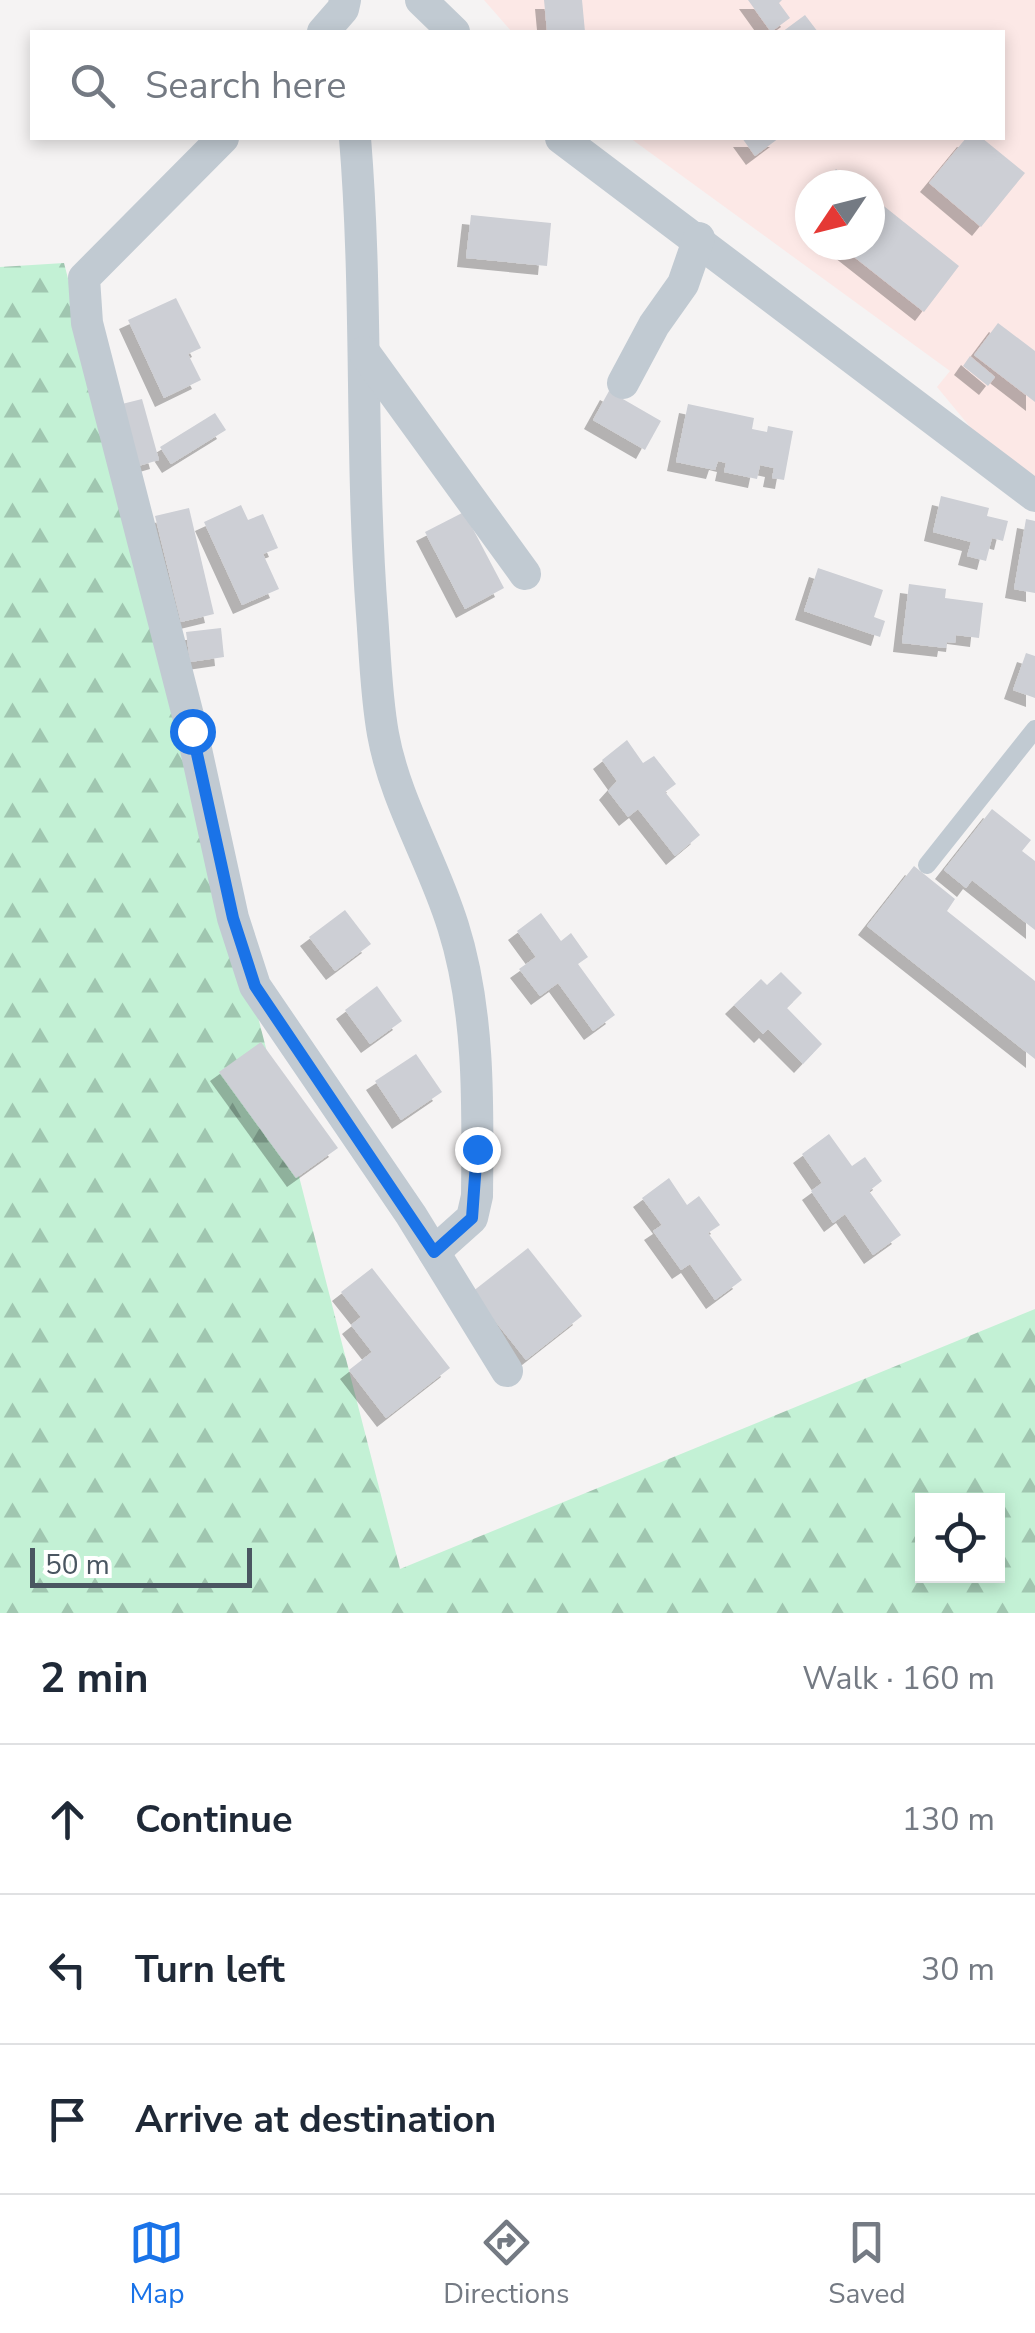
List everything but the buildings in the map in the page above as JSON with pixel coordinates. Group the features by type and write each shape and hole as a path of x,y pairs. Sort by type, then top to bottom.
{"street":[{"path":"420,0 452,30"},
{"path":"220,140 84,278 88,322 192,731 233,918 255,986 434,1252 507,1371"},
{"path":"355,140 364,248 364,516 383,736 465,969 474,1061 477,1196 472,1218 434,1252"},
{"path":"565,140 699,238 772,301 1035,496"},
{"path":"623,383 654,325 683,284 699,238"},
{"path":"364,352 525,574"}],"lane":[{"path":"927,866 1035,729"}],"shaded area":[{"path":"484,0 1035,0 1035,482 976,434 937,387 950,371 798,260 885,260 885,170 795,170 795,258 633,140 1005,140 1005,30 510,30"}],"green space":[{"path":"64,263 400,1569 1035,1309 1035,1613 0,1613 0,267"}],"route":[{"path":"192,731 233,918 255,986 434,1252 472,1218 477,1196 477,1149"}]}
